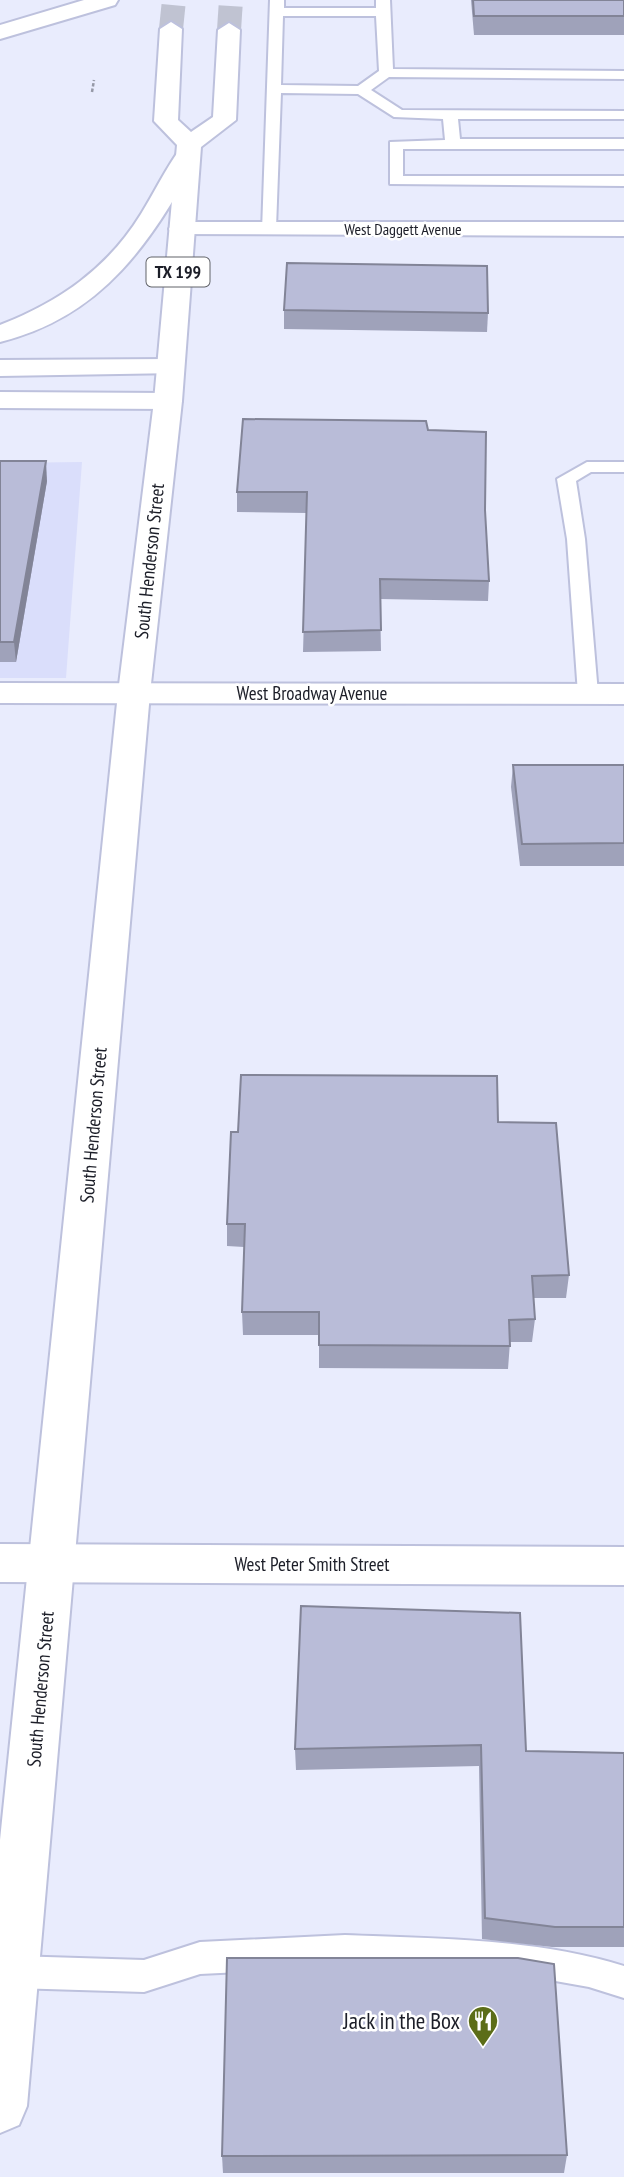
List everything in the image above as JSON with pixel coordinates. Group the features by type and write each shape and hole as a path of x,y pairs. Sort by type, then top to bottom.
{"main road":[{"path":"0,23 98,0"},
{"path":"0,32 107,0"},
{"path":"171,29 166,121 189,149"},
{"path":"0,334 47,315 73,300 118,266 148,226 189,149 224,120 229,30"},
{"name":"South Henderson Street","path":"0,2106 134,693 168,384 189,149"},
{"name":"West Daggett Avenue","path":"181,229 624,229"},
{"path":"0,368 168,384"},
{"path":"0,400 168,384"},
{"name":"West Broadway Avenue","path":"0,693 624,694"},
{"name":"West Peter Smith Street","path":"0,1563 624,1566"}],"lane":[{"path":"268,228 277,6 383,6 386,73"},
{"path":"361,90 386,73 624,75"},
{"path":"274,89 361,90 399,114 624,115"},
{"path":"450,114 453,144"},
{"path":"624,144 396,145 394,181 624,180"},
{"path":"588,694 576,539 566,479 587,467 624,467"},
{"path":"14,1972 144,1976 201,1958 345,1951 516,1958 589,1972 624,1982"}],"path":[{"path":"92,92 94,80"}],"shaded area":[{"path":"82,462 66,678 0,678 0,463"}],"building":[{"path":"473,0 624,0 624,16 474,16"},
{"path":"287,263 487,266 488,313 284,310"},
{"path":"243,419 426,421 428,430 486,432 485,510 489,581 380,579 381,630 303,632 307,492 237,492"},
{"path":"0,461 46,461 14,642 0,642"},
{"path":"513,765 624,765 624,843 522,844"},
{"path":"241,1075 497,1076 498,1122 556,1123 569,1275 532,1276 535,1319 509,1320 510,1346 319,1345 319,1312 242,1312 245,1224 227,1224 231,1132 238,1132"},
{"path":"301,1606 520,1613 526,1751 624,1753 624,1927 555,1927 485,1918 481,1745 295,1749"},
{"path":"227,1958 518,1958 554,1964 567,2155 222,2156"}],"tunnel":[{"path":"171,29 174,0"},
{"path":"229,30 231,0"}],"place":[{"name":"Jack in the Box","path":"483,2048"}]}
